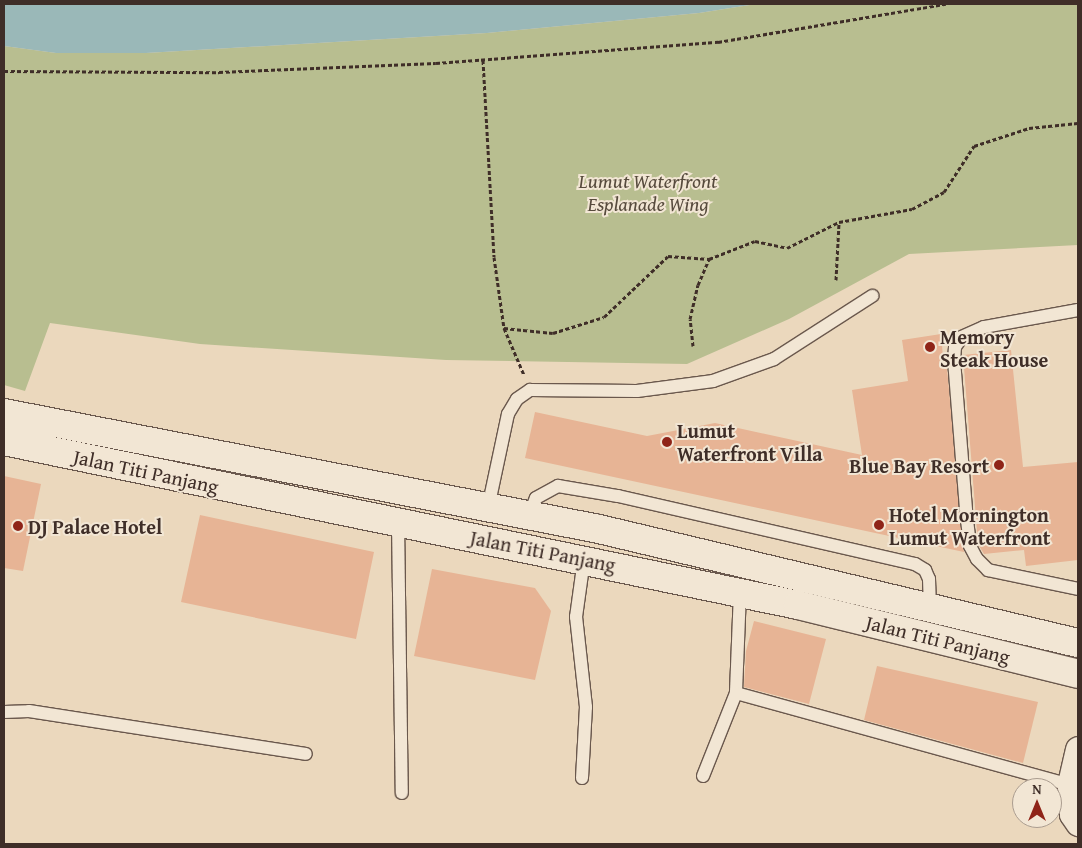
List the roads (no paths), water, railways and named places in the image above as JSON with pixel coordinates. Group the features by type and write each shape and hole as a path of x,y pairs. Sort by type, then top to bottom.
{"street":[{"name":"Jalan Titi Panjang","path":"4,413 404,492 598,528 1068,640"},
{"name":"Jalan Titi Panjang","path":"4,441 740,592 1078,674"},
{"path":"398,522 404,492"},
{"path":"1051,667 1068,640"},
{"path":"1078,749 1070,785 1072,814 1078,823"}],"lane":[{"path":"488,508 508,414 517,399 530,390 637,391 713,381 774,359 872,296"},
{"path":"1078,310 984,327 962,337 955,347 954,360 966,520 970,546 977,560 988,570 1078,589"},
{"path":"529,516 536,498 558,486 618,496 915,564 925,570 930,607"},
{"path":"398,522 402,793"},
{"path":"582,778 586,707 576,617 584,559"},
{"path":"703,776 736,693 740,592"},
{"path":"736,693 1070,785"},
{"path":"4,712 29,711 306,754"}],"water":[{"path":"4,4 756,4 699,13 487,33 146,53 56,53 4,46"}],"place":[{"name":"Memory Steak House","path":"930,347"},
{"name":"Lumut Waterfront Villa","path":"667,442"},
{"name":"Blue Bay Resort","path":"999,465"},
{"name":"Hotel Mornington Lumut Waterfront","path":"879,525"},
{"name":"DJ Palace Hotel","path":"18,526"}],"park label":[{"name":"Lumut Waterfront Esplanade Wing","path":"648,192"}]}
